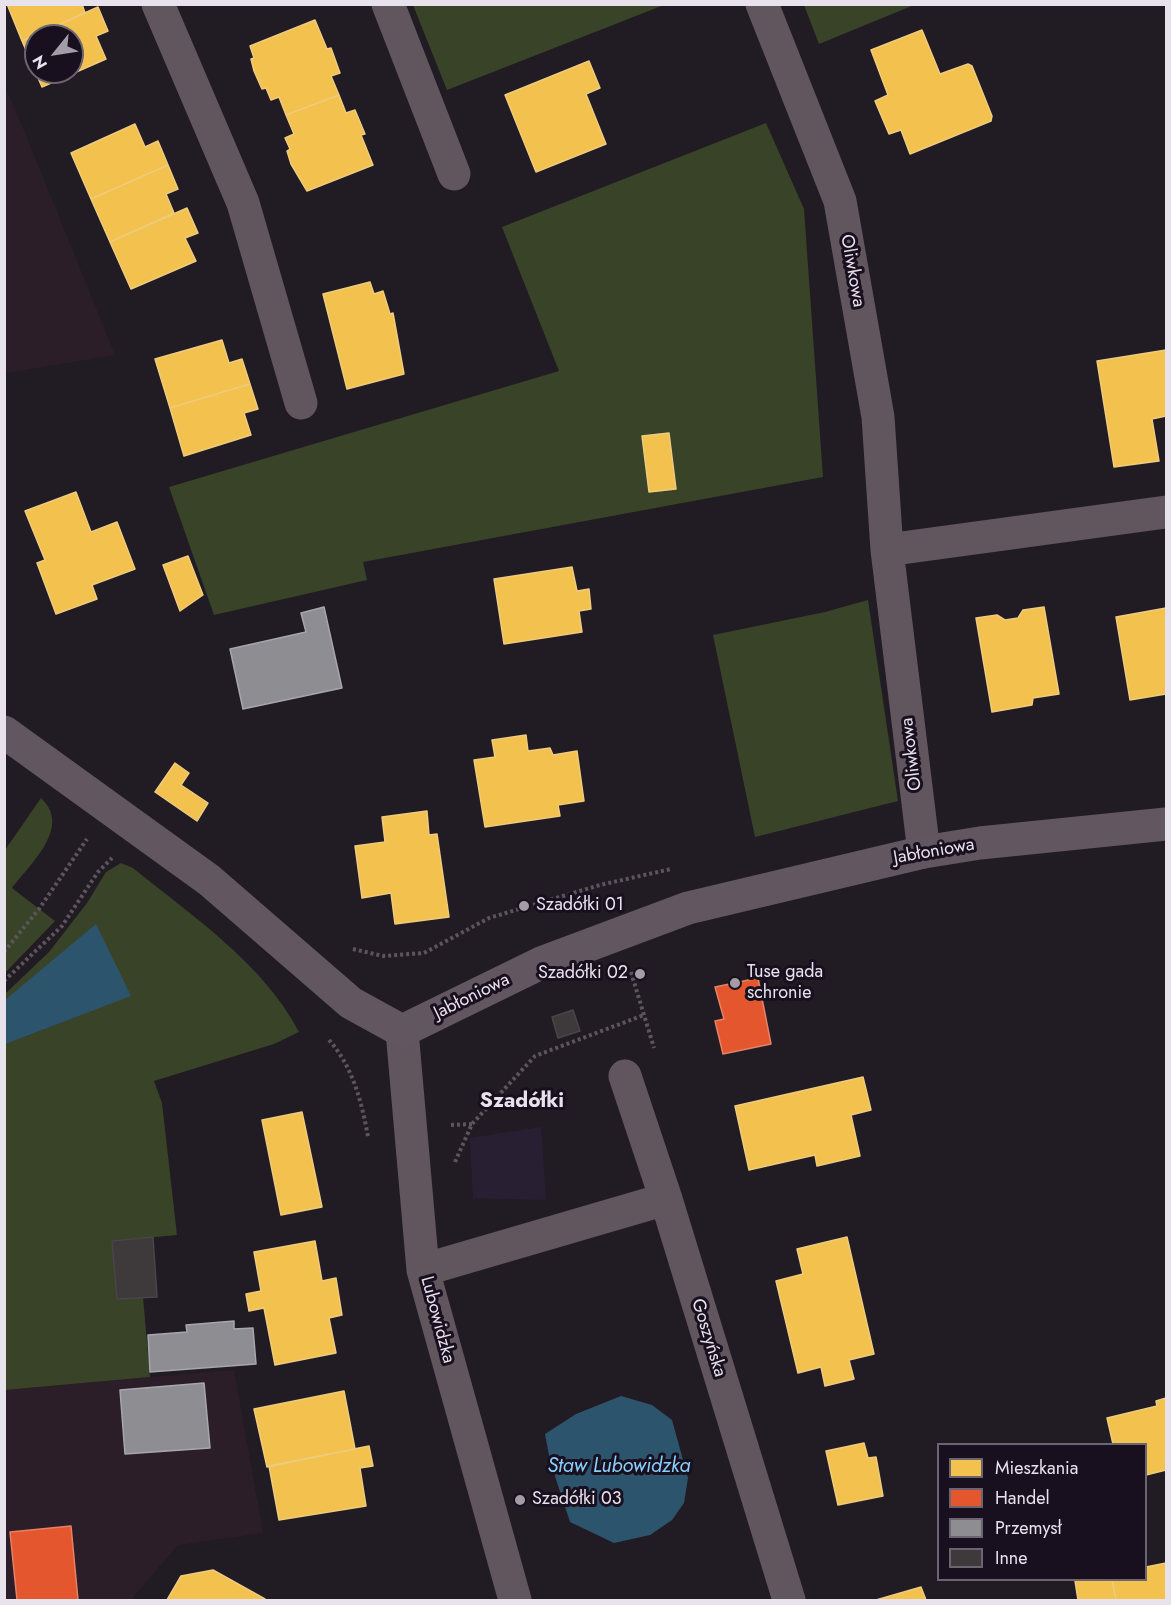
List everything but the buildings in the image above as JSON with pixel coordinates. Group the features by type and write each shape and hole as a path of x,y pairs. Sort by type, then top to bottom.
{"main road":[{"path":"4,732 208,880 351,1003 402,1031"},
{"name":"Jabłoniowa","path":"402,1031 541,963 688,908 924,852 980,843 1167,824"}],"street":[{"path":"158,4 243,203 300,404"},
{"path":"388,4 454,174"},
{"name":"Oliwkowa","path":"762,4 840,201 878,417 887,550 924,852"},
{"path":"887,550 1167,512"},
{"name":"Lubowidzka","path":"402,1031 423,1270 515,1600"},
{"name":"Goszyńska","path":"625,1076 666,1200 789,1600"},
{"path":"423,1270 666,1200"}],"path":[{"path":"4,952 39,909 90,834"},
{"path":"4,981 62,926 98,872 119,852"},
{"path":"344,947 383,956 424,953 489,918 600,885 678,867"},
{"path":"625,1076 659,1063 627,962"},
{"path":"472,1124 535,1056 644,1015"}],"shaded area":[{"path":"4,84 25,133 115,355 5,373"},
{"path":"541,1127 546,1200 473,1198 470,1138"},
{"path":"234,1370 263,1533 178,1545 133,1597 133,1600 5,1600 5,1390"}],"green space":[{"path":"413,5 664,5 447,90"},
{"path":"804,5 914,5 819,44"},
{"path":"766,123 804,209 823,477 363,562 367,580 214,615 169,487 559,371 502,227"},
{"path":"868,600 898,801 755,837 713,635 825,612"},
{"path":"41,798 49,809 52,821 50,833 38,856 12,888 55,921 5,973 5,850"},
{"path":"121,863 133,868 225,942 266,984 284,1007 299,1032 274,1044 154,1081 162,1103 177,1235 112,1241 117,1299 143,1297 150,1377 5,1390 5,994 49,952 87,903 106,872"}],"water":[{"path":"96,924 131,996 5,1044 5,1000"},
{"name":"Staw Lubowidzka","path":"621,1396 652,1405 672,1420 688,1478 684,1503 672,1520 650,1535 614,1543 570,1522 550,1461 545,1434 576,1414"}],"place":[{"name":"Szadółki 01","path":"524,906"},
{"name":"Szadółki 02","path":"640,974"},
{"name":"Tuse gada schronie","path":"735,983"},
{"name":"Szadółki 03","path":"520,1500"}],"district":[{"name":"Szadółki","path":"522,1102"}]}
